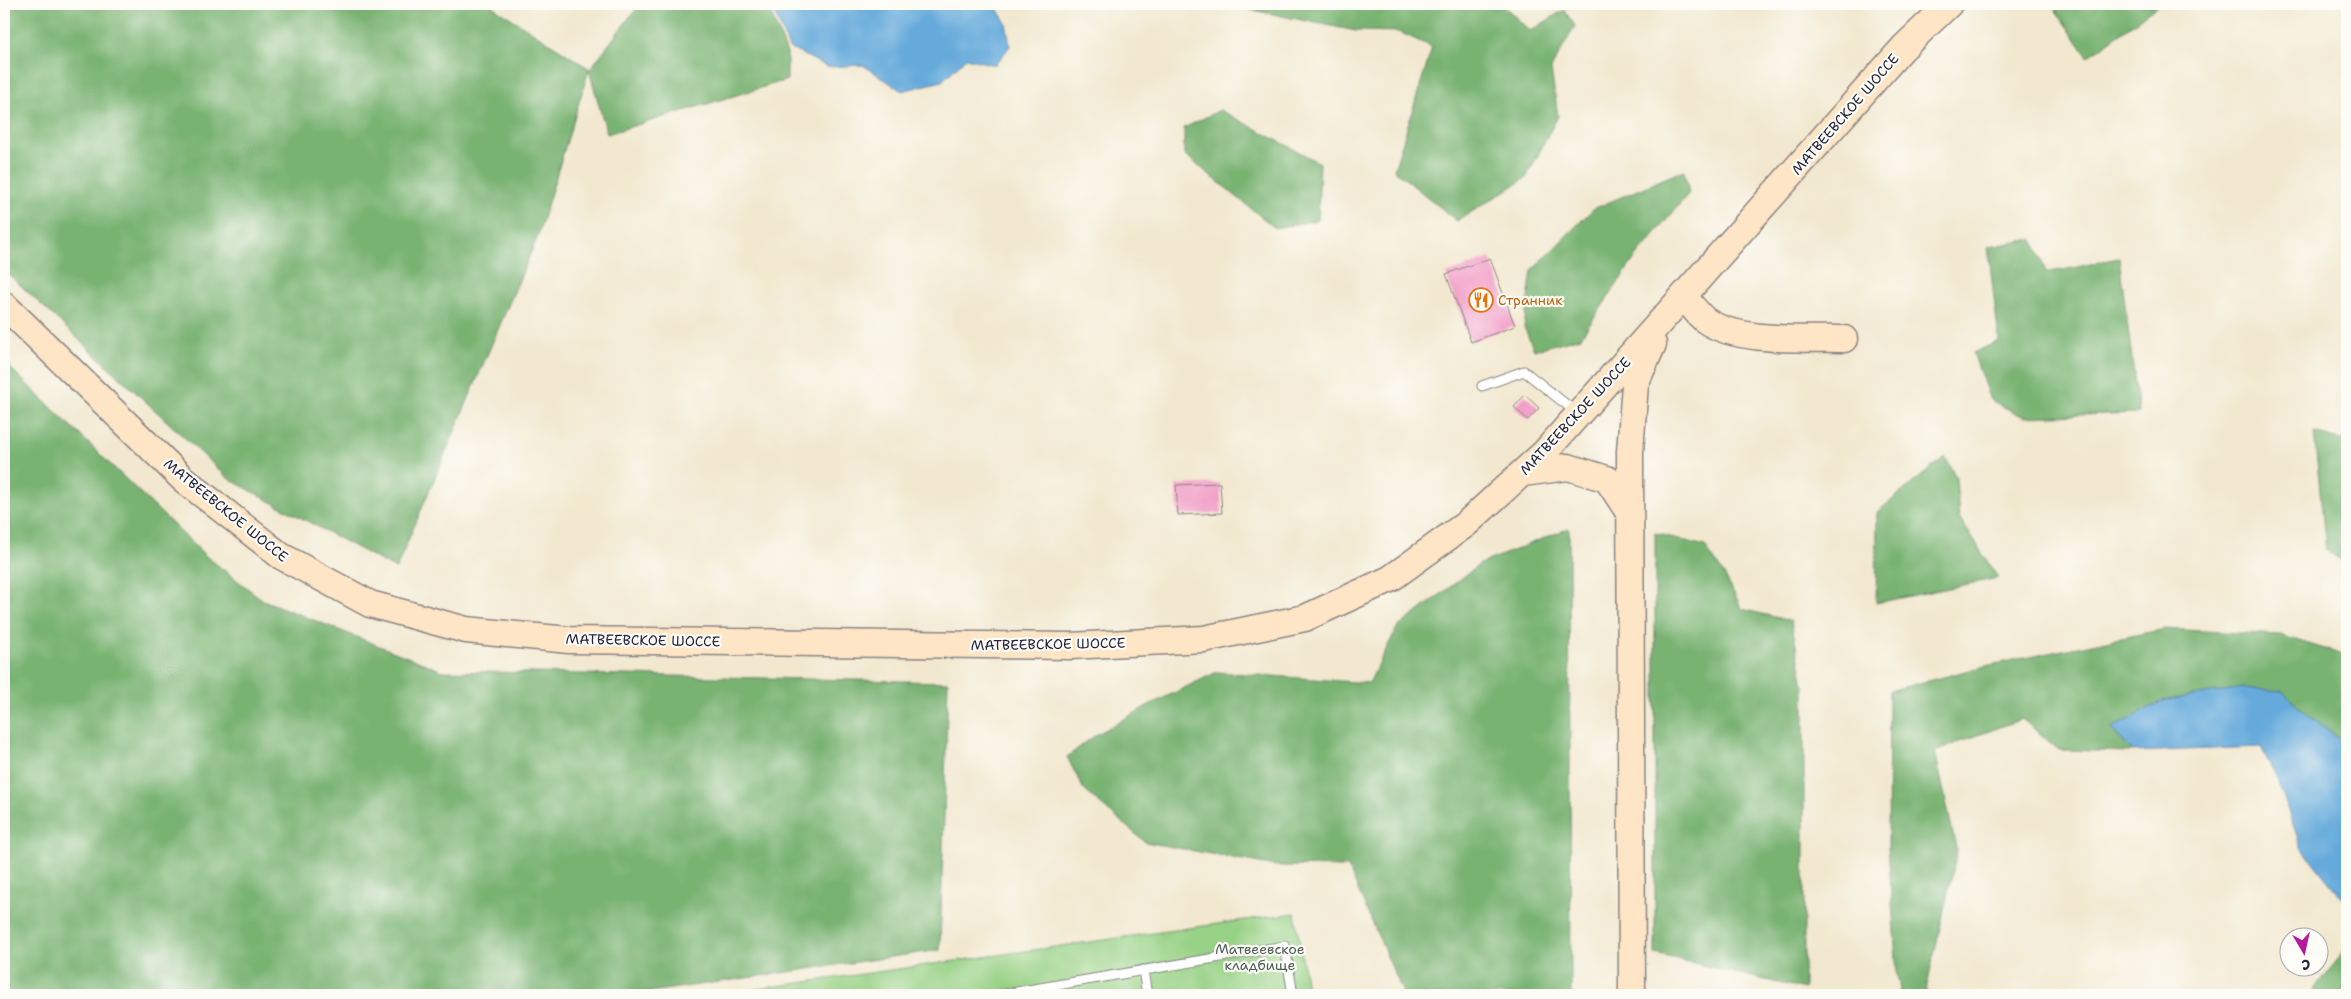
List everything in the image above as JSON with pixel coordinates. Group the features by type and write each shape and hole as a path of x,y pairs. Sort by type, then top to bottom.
{"main road":[{"name":"МАТВЕЕВСКОЕ ШОССЕ","path":"4,305 183,479 281,556 370,604 466,630 569,640 1070,646 1204,639 1305,618 1390,579 1466,524 1544,453 1666,318 1903,48 1949,4"},
{"path":"1684,297 1704,320 1728,332 1776,338 1844,339"},
{"path":"1632,995 1630,451 1635,384 1666,318"},
{"path":"1523,473 1568,467 1607,479 1630,514"}],"lane":[{"path":"1482,386 1524,371 1579,414"},
{"path":"999,995 1285,946 1293,995"},
{"path":"1143,970 1147,995"}],"green space":[{"path":"4,4 489,4 590,69 631,15 643,4 770,4 768,6 787,53 787,80 607,134 589,70 537,238 396,569 229,479 4,270"},
{"path":"1222,4 1502,4 1530,31 1564,10 1575,26 1551,69 1558,116 1526,178 1457,221 1394,170 1432,47 1399,32 1356,31"},
{"path":"2051,4 2160,4 2088,57"},
{"path":"1220,110 1320,163 1318,220 1275,228 1184,154 1184,128"},
{"path":"1684,170 1689,193 1635,258 1581,337 1534,350 1524,327 1532,270 1593,209"},
{"path":"2033,239 2046,272 2119,258 2139,413 2024,417 1990,400 1973,353 1999,341 1988,247"},
{"path":"4,362 207,557 263,600 443,671 948,682 940,950 629,995 4,995"},
{"path":"2314,433 2340,440 2347,438 2347,566 2326,550"},
{"path":"1945,457 1956,477 1959,517 1998,578 1876,603 1877,512"},
{"path":"1569,528 1571,995 1404,995 1348,867 1276,866 1145,842 1084,790 1067,757 1094,736 1149,705 1217,672 1369,683 1397,628 1480,564"},
{"path":"1655,533 1705,546 1725,576 1742,609 1791,621 1804,685 1804,989 1655,954"},
{"path":"2165,629 2280,635 2347,656 2347,744 2310,716 2282,691 2111,729 2133,752 2059,750 2022,719 1935,751 1957,852 1925,995 1901,995 1897,974 1888,847 1889,691 1985,666"},
{"name":"Матвеевское кладбище","path":"1295,913 1308,995 714,995"},
{"path":"2347,948 2347,995 2309,995 2324,976 2328,976 2328,972"}],"water":[{"path":"776,4 998,4 998,10 1006,23 1010,46 995,65 966,58 942,81 902,91 863,65 828,67 789,48 773,9"},
{"path":"2242,688 2282,691 2310,716 2347,744 2347,905 2301,847 2276,777 2261,747 2133,752 2111,729 2162,701"}],"building":[{"name":"Странник","path":"1490,258 1515,326 1471,342 1446,274"},
{"path":"1525,395 1539,408 1528,420 1514,407"},
{"path":"1220,483 1222,513 1178,515 1176,485"}],"place":[{"name":"Странник","path":"1481,300"}]}
